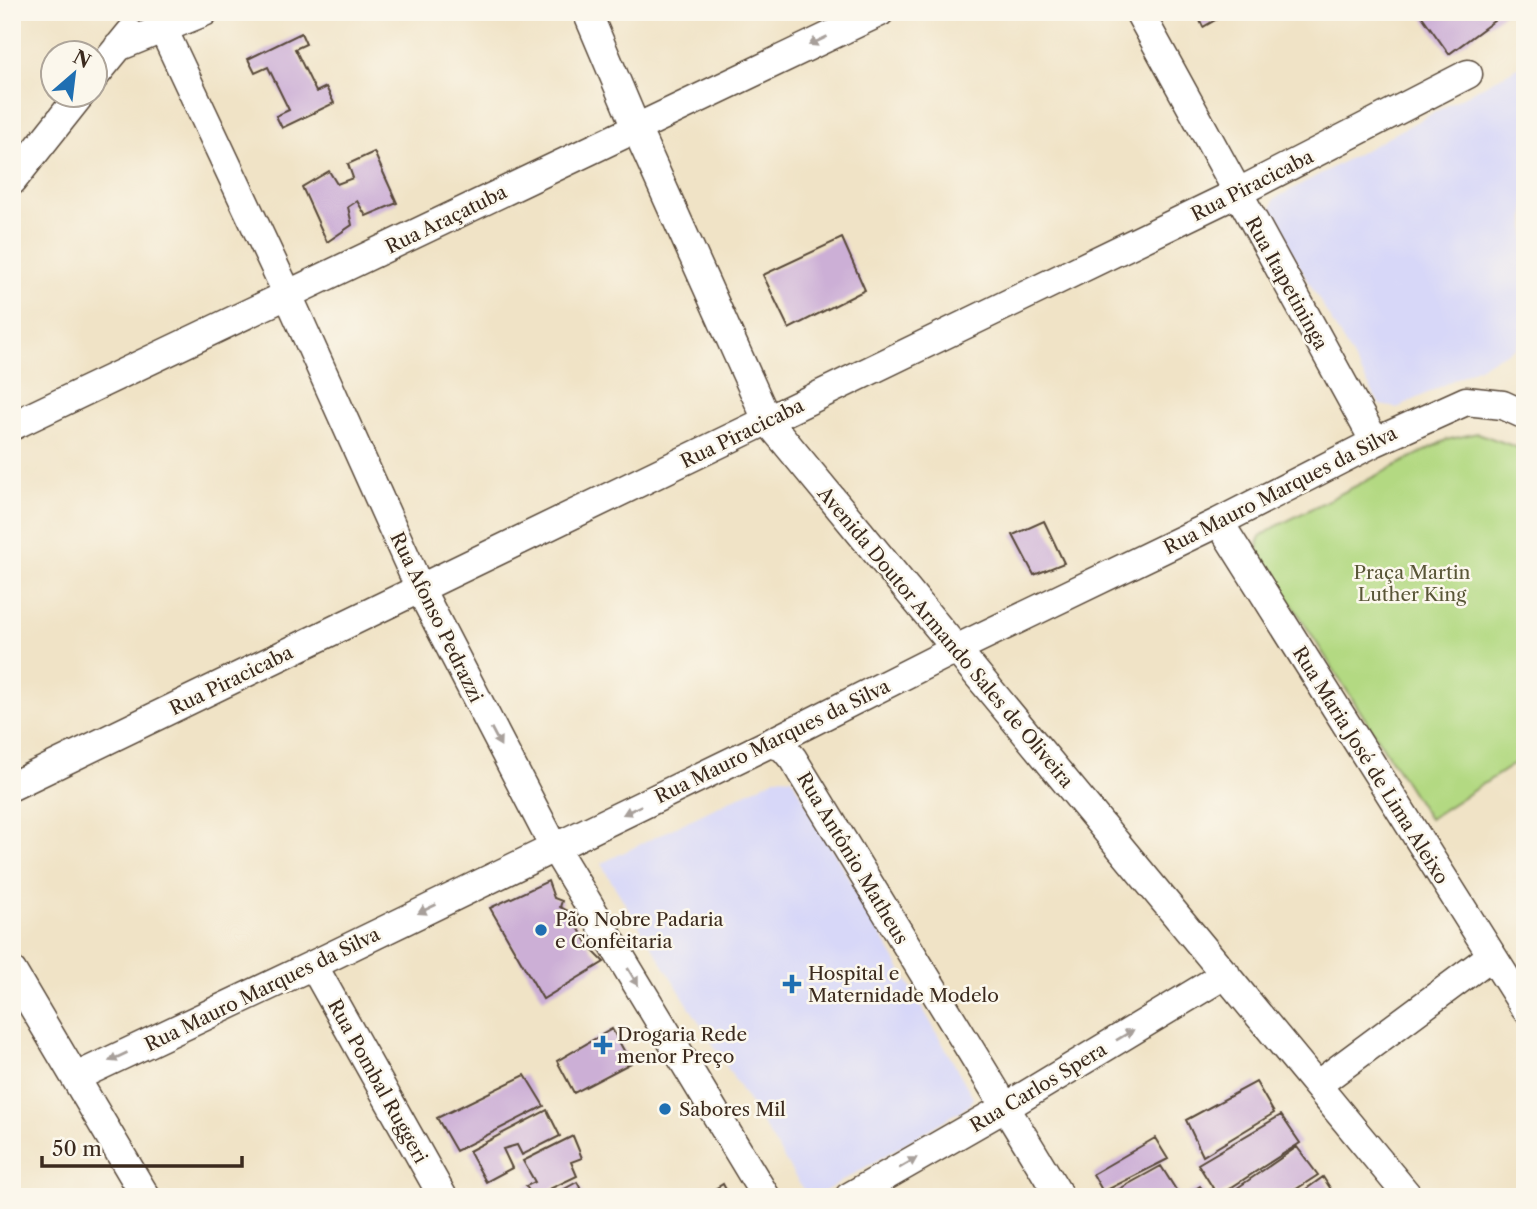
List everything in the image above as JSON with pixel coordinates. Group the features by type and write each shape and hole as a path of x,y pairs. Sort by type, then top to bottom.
{"street":[{"path":"108,60 118,47 155,18 204,12"},
{"name":"Avenida Doutor Armando Sales de Oliveira","path":"587,12 767,420 1409,1197"},
{"name":"Rua Araçatuba","path":"12,426 880,12"},
{"name":"Rua Itapetininga","path":"1139,12 1375,442"},
{"name":"Rua Afonso Pedrazzi","path":"155,18 288,295 420,589 554,848 766,1197"},
{"name":"Rua Piracicaba","path":"12,786 1237,193 1468,74"},
{"path":"12,181 69,108"},
{"name":"Rua Mauro Marques da Silva","path":"76,1077 770,743 956,649 1219,522 1375,442 1466,401 1503,405 1525,415"},
{"name":"Rua Maria José de Lima Aleixo","path":"1219,522 1490,956 1525,1007"},
{"name":"Rua Antônio Matheus","path":"770,743 783,747 793,759 1060,1197"},
{"path":"1317,1085 1490,956"},
{"name":"Rua Pombal Ruggeri","path":"313,965 443,1197"},
{"path":"12,971 146,1197"},
{"name":"Rua Carlos Spera","path":"849,1197 1006,1107 1226,974"}],"shaded area":[{"path":"1518,67 1525,67 1525,328 1516,348 1398,408 1380,405 1270,215 1274,199"},
{"name":"Hospital e Maternidade Modelo","path":"778,777 792,778 973,1097 970,1105 815,1197 810,1197 804,1191 602,863"}],"green space":[{"name":"Praça Martin Luther King","path":"1477,433 1516,447 1525,455 1525,757 1429,819 1258,551 1259,538 1275,527 1446,440"}],"building":[{"path":"1196,12 1229,12 1203,27"},
{"path":"1419,12 1506,12 1449,54"},
{"path":"301,33 306,44 295,49 316,92 326,87 334,103 282,128 276,116 289,110 268,67 255,73 248,59"},
{"path":"374,152 397,203 366,216 357,201 348,207 352,225 327,242 302,187 329,171 337,184 353,178 348,164"},
{"path":"842,238 865,290 789,329 763,275"},
{"path":"1044,521 1064,563 1034,575 1013,535"},
{"name":"Pão Nobre Padaria e Confeitaria","path":"548,881 554,898 562,901 560,907 568,911 591,949 604,962 543,999 490,908"},
{"name":"Drogaria Rede menor Preço","path":"612,1029 631,1063 574,1093 557,1061"},
{"path":"525,1075 544,1106 456,1151 437,1118"},
{"path":"1256,1082 1274,1113 1203,1156 1186,1120"},
{"path":"547,1110 560,1136 522,1155 517,1145 503,1149 512,1168 486,1182 469,1151"},
{"path":"1281,1115 1300,1143 1218,1196 1198,1164"},
{"path":"573,1136 582,1158 571,1162 577,1176 533,1197 526,1186 535,1182 523,1161"},
{"path":"1155,1138 1168,1159 1103,1192 1093,1174"},
{"path":"1297,1147 1318,1175 1284,1197 1228,1197 1227,1195"},
{"path":"1161,1166 1178,1193 1171,1197 1105,1197"},
{"path":"1323,1177 1336,1197 1295,1197"},
{"path":"577,1182 585,1197 550,1197"},
{"path":"723,1184 730,1197 702,1197"},
{"path":"1200,1186 1208,1197 1183,1197"}],"place":[{"name":"Pão Nobre Padaria e Confeitaria","path":"541,930"},
{"name":"Hospital e Maternidade Modelo","path":"792,984"},
{"name":"Drogaria Rede menor Preço","path":"603,1045"},
{"name":"Sabores Mil","path":"665,1109"}]}
